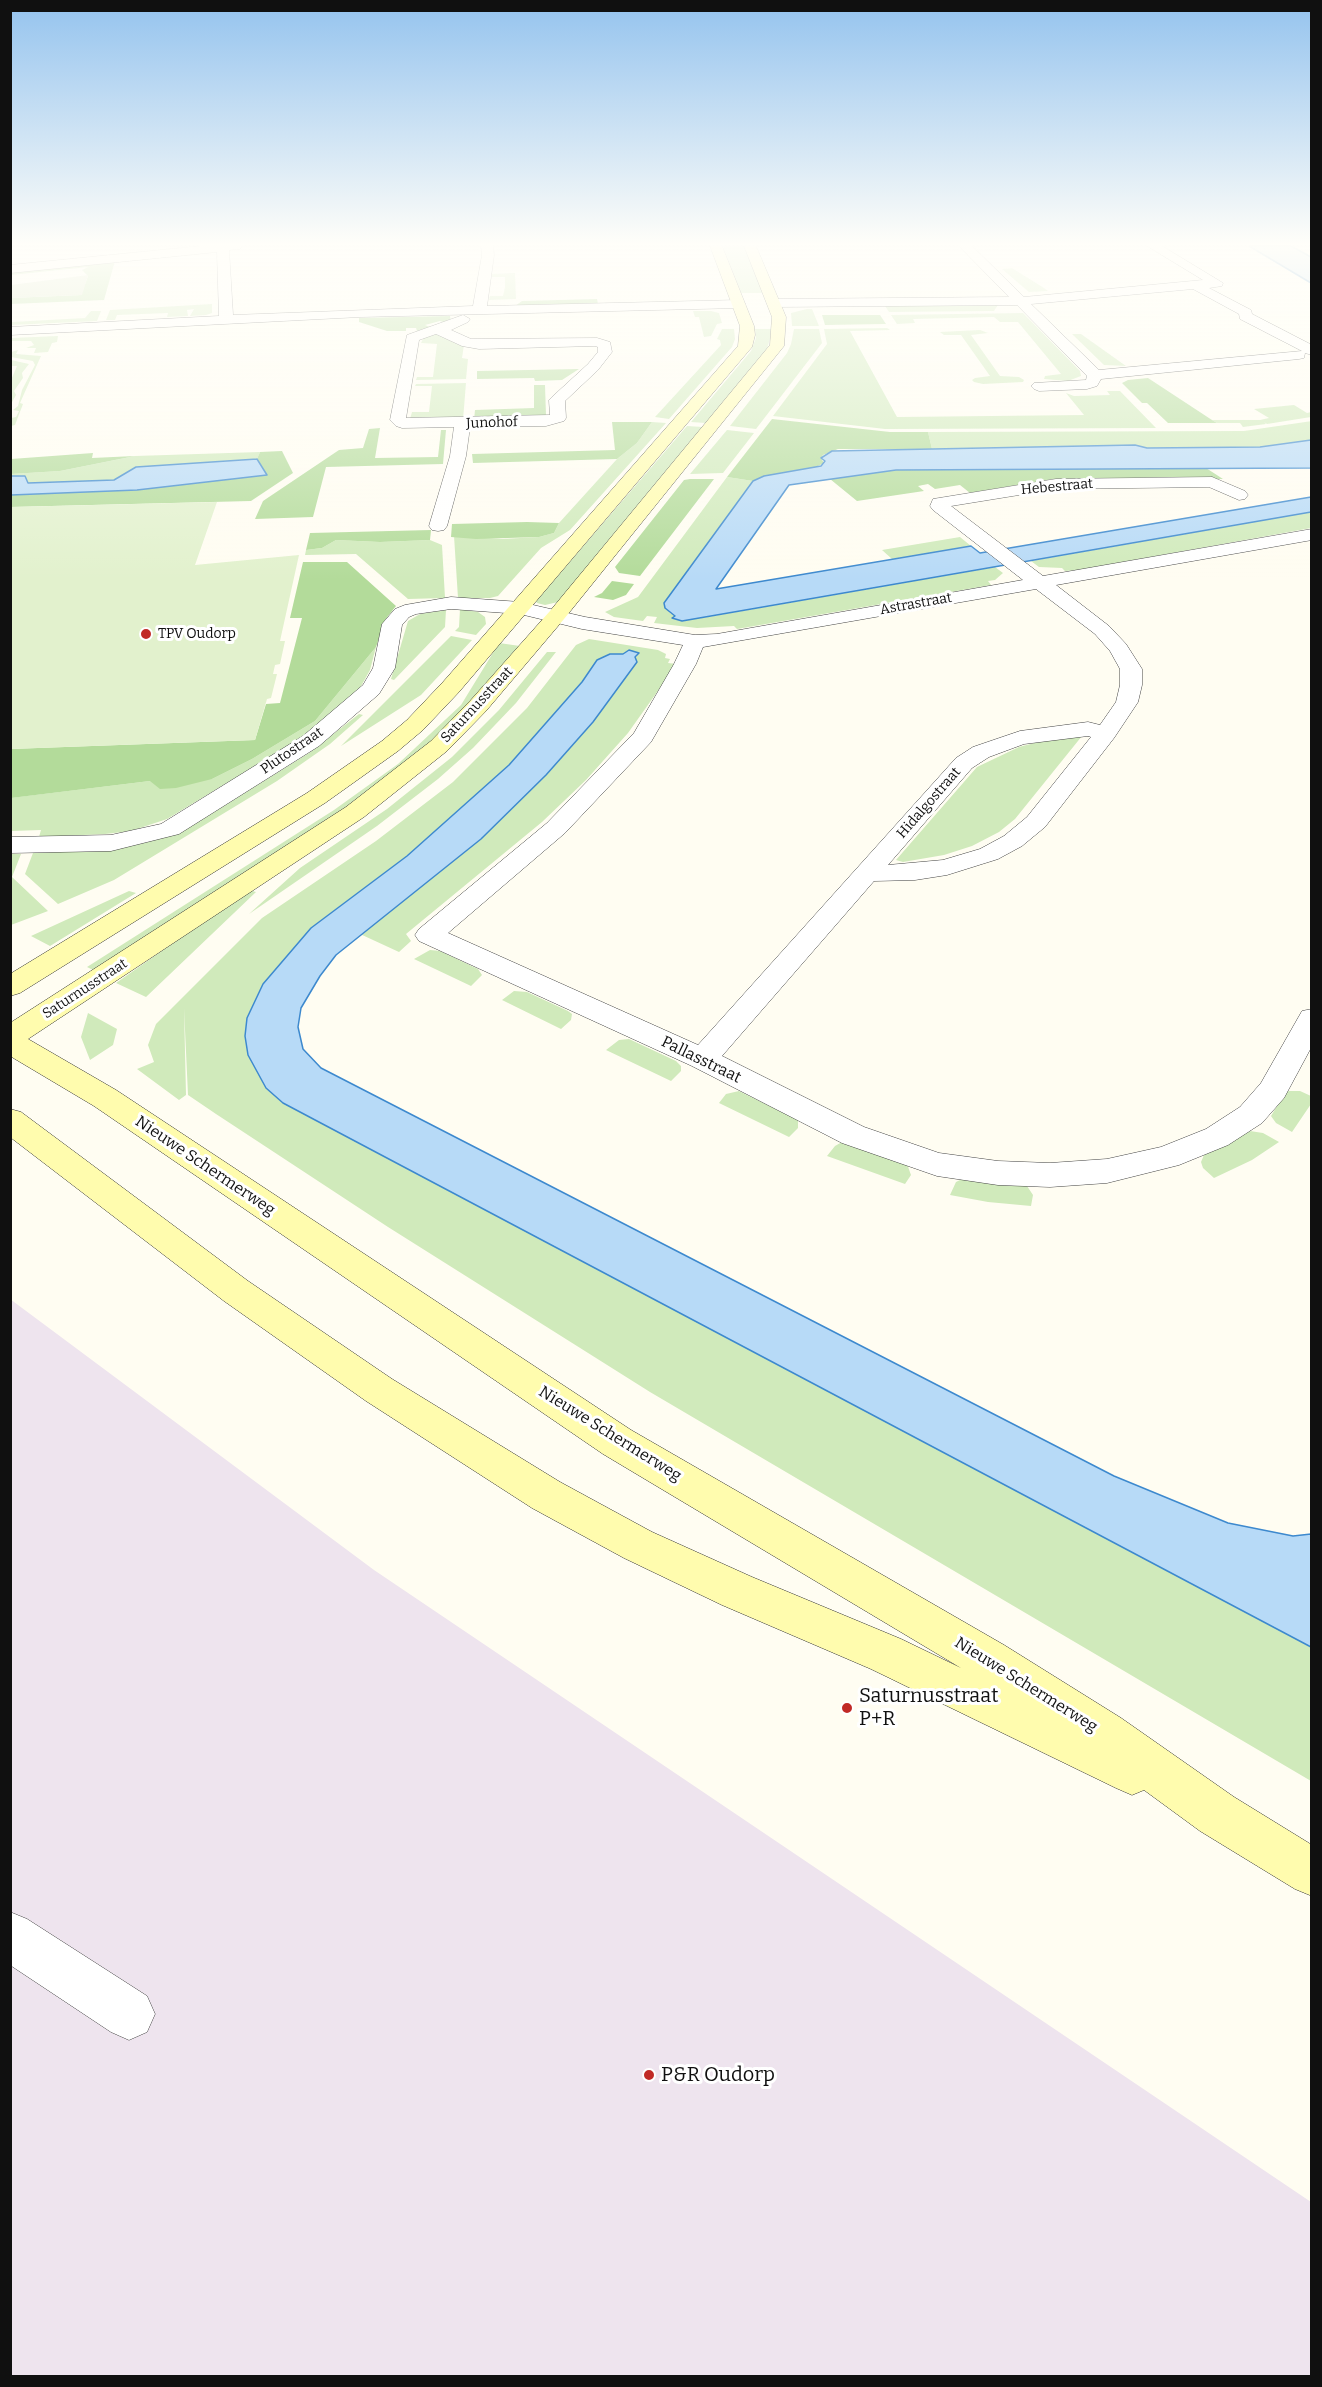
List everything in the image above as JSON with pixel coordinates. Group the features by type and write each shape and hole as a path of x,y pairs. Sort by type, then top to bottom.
{"street":[{"name":"Junohof","path":"409,357 398,420 402,423 462,424 546,421 558,418 556,400 601,357"},
{"name":"Saturnusstraat","path":"10,987 316,798 390,746 415,725 520,608 736,357"},
{"name":"Saturnusstraat","path":"10,1037 294,854 384,791 439,746 478,706 557,615 768,357"},
{"path":"1077,357 1095,375"},
{"path":"1095,375 1263,357"},
{"path":"1039,386 1087,384 1092,383 1095,375"},
{"path":"438,526 458,456 462,424"},
{"name":"Hebestraat","path":"1040,582 939,507 939,503 1056,484 1212,482 1239,495"},
{"name":"Astrastraat","path":"520,608 557,615 582,623 695,641 717,640 1311,534"},
{"path":"867,873 915,872 947,867 989,854 1013,841 1036,822 1106,733 1127,702 1131,685 1131,669 1119,648 1102,630 1040,582"},
{"name":"Plutostraat","path":"10,845 111,843 170,829 311,741 371,688 384,668 392,624 402,613 432,604 451,603 520,608"},
{"name":"Pallasstraat","path":"695,641 685,664 643,737 556,828 429,935 703,1059 853,1135 890,1149 947,1165 998,1173 1050,1175 1107,1171 1168,1156 1217,1137 1251,1115 1273,1089 1311,1018"},
{"name":"Hidalgostraat","path":"703,1059 964,763 981,752 1020,738 1088,729 1106,733"},
{"name":"Nieuwe Schermerweg","path":"10,1042 105,1098 617,1442 989,1660 1105,1734 1217,1814 1311,1872"},
{"name":"Nieuwe Schermerweg","path":"10,1120 236,1291 378,1390 546,1495 638,1545 737,1591 886,1654 1217,1814"},
{"path":"10,1936 129,2014"}],"shaded area":[{"path":"10,1299 374,1570 1311,2202 1311,2376 11,2376"}],"green space":[{"path":"13,357 40,357 20,403 23,404 15,425 11,426 11,418 16,417 19,411 13,410 18,406 22,390 35,365 33,361"},
{"path":"435,357 468,359 466,379 416,380 417,377 433,377"},
{"path":"710,357 723,357 669,419 655,417"},
{"path":"746,357 761,357 706,423 691,422"},
{"path":"784,357 811,357 756,429 730,426"},
{"path":"817,357 864,357 897,417 1084,415 1066,393 1074,396 1110,395 1107,391 1120,391 1156,428 885,429 773,416"},
{"path":"977,357 987,357 1000,376 1019,377 1024,380 1023,382 983,384 972,380 990,376"},
{"path":"1047,357 1067,357 1080,371 1081,376 1068,381 1044,379 1045,376 1061,374"},
{"path":"1096,357 1114,357 1126,366 1104,365"},
{"path":"11,360 29,364 22,373 23,378 14,391 16,395 11,404 11,380 17,366 11,366"},
{"path":"579,369 562,380 477,379 477,371"},
{"path":"1148,378 1217,423 1168,423 1147,403 1142,403 1122,383 1128,380"},
{"path":"466,383 463,420 410,419 412,412 429,412 432,386 415,386 416,384"},
{"path":"534,385 545,385 546,415 474,420 475,410 534,408"},
{"path":"1294,405 1307,413 1311,412 1311,417 1267,424 1264,422 1266,424 1243,427 1240,423 1217,423 1212,420 1260,420 1269,418 1254,409"},
{"path":"772,419 890,432 928,432 932,449 838,449 823,455 821,458 824,463 816,467 764,476 753,481 727,477"},
{"path":"1312,421 1311,440 1260,447 1147,448 1135,445 932,449 928,432 1244,431"},
{"path":"612,422 652,422 637,443 617,459 473,463 472,454 615,450"},
{"path":"652,422 666,423 570,530 541,548 498,596 458,598 454,536 502,539 539,537 554,533 559,523 617,459 637,443"},
{"path":"687,426 703,427 558,602 545,605 537,603 536,601"},
{"path":"380,428 375,458 438,457 441,430 446,430 443,464 326,467 313,517 255,519 263,501 339,450 363,448 369,429"},
{"path":"727,430 754,433 723,473 690,474"},
{"path":"282,451 293,473 251,501 11,507 11,495 137,490 267,475 257,459 260,452"},
{"path":"260,452 257,459 136,467 114,480 28,483 25,476 11,476 10,474 60,471 135,456"},
{"path":"93,453 92,458 135,456 60,471 11,474 11,459"},
{"path":"1206,468 1223,479 1054,479 970,493 960,485 935,489 928,484 918,486 924,491 857,501 830,479 896,470"},
{"path":"727,477 753,481 664,603 670,613 676,616 686,619 702,618 995,567 1003,573 995,580 988,581 991,585 737,629 734,626 697,628 654,623 657,617 647,616 643,621 614,617 605,612 638,597"},
{"path":"714,479 640,576 619,573 615,567 684,480"},
{"name":"TPV Oudorp","path":"217,502 195,565 299,555 280,641 285,641 280,664 275,665 273,674 277,674 271,698 267,699 255,740 11,749 11,507"},
{"path":"1311,512 1311,528 1079,570 1065,571 1062,568 1039,567 1031,561"},
{"path":"559,523 554,533 539,537 476,539 451,537 452,524"},
{"path":"431,530 430,540 380,542 336,540 322,548 306,550 310,533"},
{"path":"960,537 971,546 892,559 882,550"},
{"path":"336,540 380,542 430,540 442,545 445,598 408,599 356,554 305,555 306,550 322,548"},
{"path":"303,562 347,562 396,606 385,620 376,647 315,721 252,759 212,779 176,788 160,789 150,781 11,798 10,749 255,740 266,704 280,703 302,618 290,618"},
{"path":"612,581 634,584 626,595 613,600 594,597 602,593"},
{"path":"460,609 478,612 485,617 486,624 476,635 455,631 459,627"},
{"path":"446,610 445,627 394,680 391,679 408,621 420,614"},
{"path":"451,636 472,640 421,695 341,746"},
{"path":"589,639 658,650 666,654 665,658 670,659 668,663 677,664 628,733 586,780 542,822 406,934 411,941 399,952 360,934 481,839 546,775 593,722 638,654 597,660 582,682 509,765 407,856 311,928 263,984 299,1111 1311,1647 1311,1781 650,1392 388,1227 188,1095 184,1008 186,1095 179,1100 137,1069 154,1062 148,1045 156,1024 262,918 376,841 453,782 527,708 576,645"},
{"path":"499,643 520,646 438,737 374,790 95,971 87,967 334,810 398,764 461,705"},
{"path":"376,647 370,670 360,688 344,703 298,740 167,819 131,831 105,834 39,837 41,830 11,831 10,798 150,781 212,779 252,759 315,721"},
{"path":"547,652 556,652 516,703 473,748 438,779 377,826 249,914 300,868 387,809 452,757 499,710"},
{"path":"359,714 363,715 330,744 277,781 114,880 58,904 25,874 33,853 120,848 177,832 206,817 309,753"},
{"path":"1082,736 1015,819 999,832 972,846 944,855 903,862 896,860 977,767 1019,747 1050,739"},
{"path":"11,854 21,854 12,877 48,911 11,925"},
{"path":"249,890 256,892 146,997 116,983"},
{"path":"129,891 136,893 50,946 31,936"},
{"path":"430,950 440,951 478,969 482,975 471,986 414,959"},
{"path":"514,991 527,992 568,1011 572,1014 571,1020 561,1029 502,1000"},
{"path":"88,1013 117,1029 113,1045 90,1060 81,1037"},
{"path":"629,1039 676,1061 681,1066 681,1071 671,1081 606,1050 619,1040"},
{"path":"739,1091 798,1120 798,1128 789,1137 719,1103 726,1094"},
{"path":"1286,1091 1300,1091 1311,1096 1311,1104 1292,1132 1276,1123 1271,1116"},
{"path":"1250,1131 1263,1133 1279,1142 1252,1160 1214,1178 1203,1168 1201,1162 1204,1155"},
{"path":"842,1142 907,1164 911,1175 905,1184 827,1156 835,1146"},
{"path":"966,1177 1027,1186 1033,1195 1031,1206 988,1202 950,1195 956,1182"}],"water":[{"path":"1311,440 1311,468 896,470 789,485 716,589 971,546 980,553 1311,497 1311,512 682,621 672,618 675,616 665,608 664,603 753,481 764,476 821,466 825,461 821,458 832,451 1135,445 1147,448 1260,447"},
{"path":"257,459 267,475 137,490 11,495 11,476 25,476 28,483 114,480 136,467"},
{"path":"629,650 639,653 635,657 637,662 593,722 546,775 481,839 336,955 301,1008 298,1027 303,1049 321,1068 1114,1476 1228,1523 1293,1536 1311,1534 1311,1647 283,1103 266,1088 248,1055 245,1036 247,1018 263,984 311,928 407,856 509,765 582,682 597,660 610,654 623,654"}],"place":[{"name":"TPV Oudorp","path":"146,634"},
{"name":"Saturnusstraat P+R","path":"847,1708"},
{"name":"P&R Oudorp","path":"649,2075"}]}
